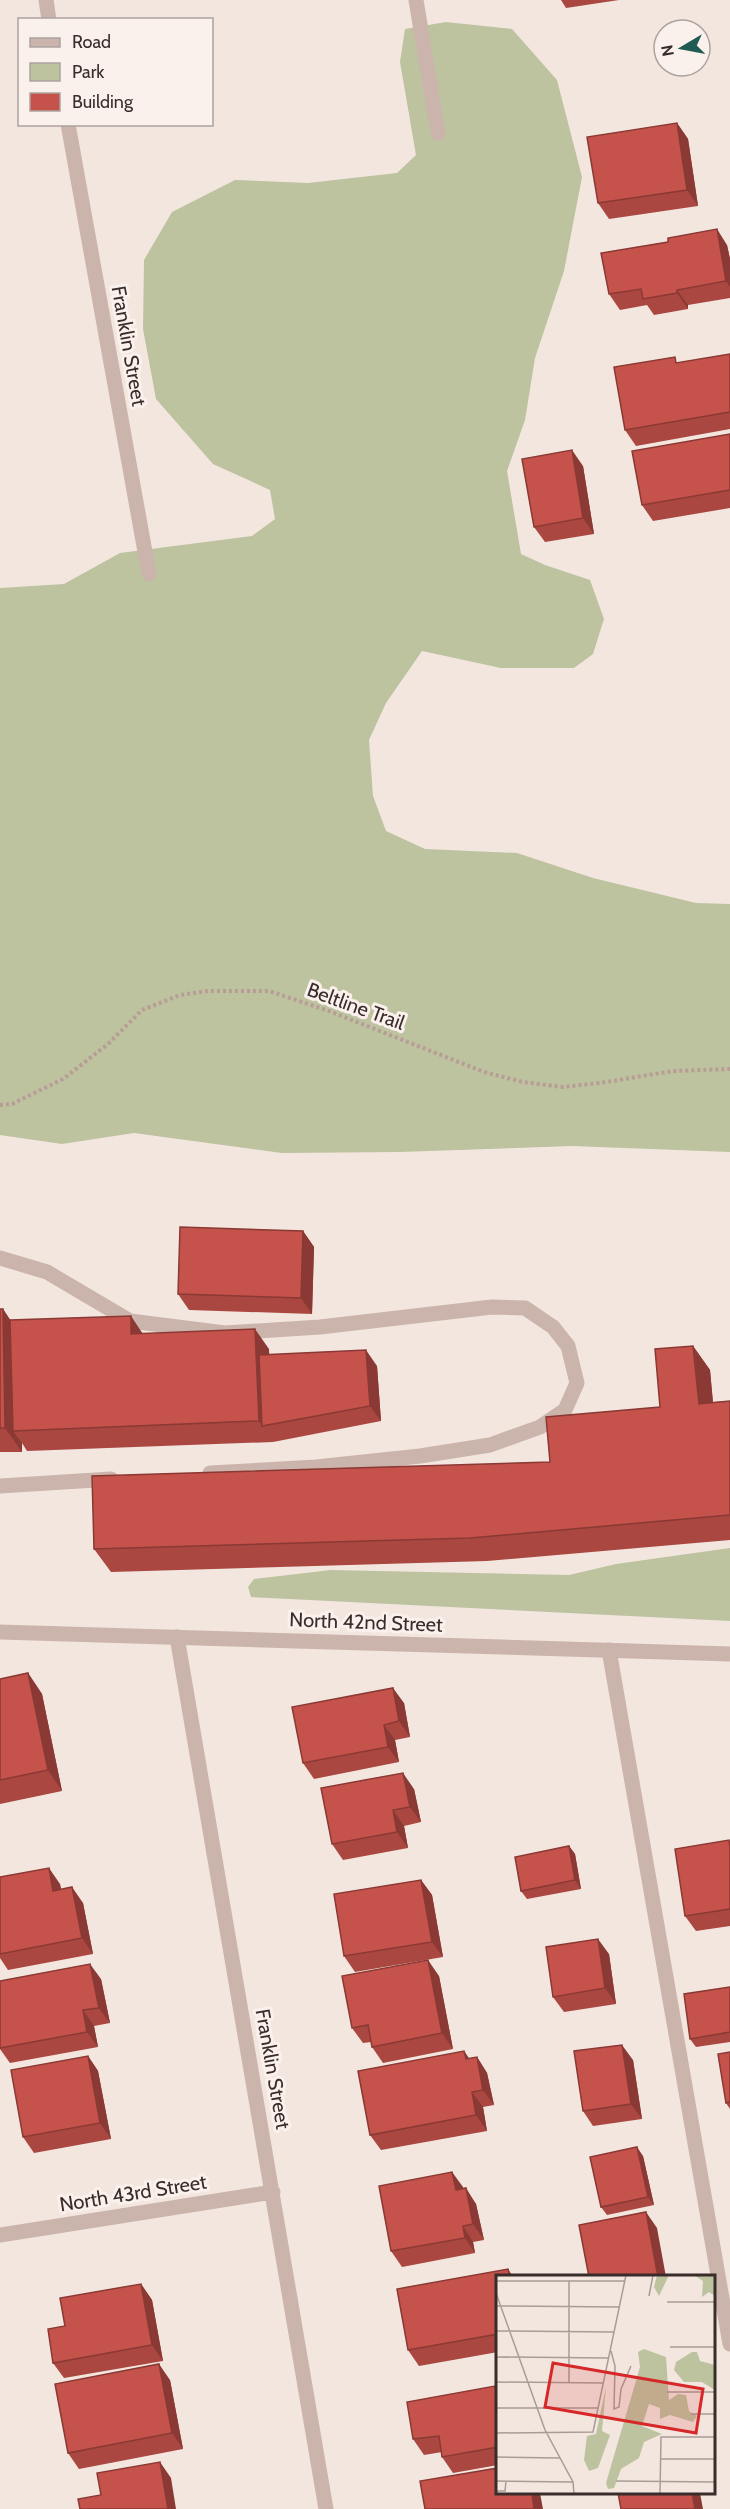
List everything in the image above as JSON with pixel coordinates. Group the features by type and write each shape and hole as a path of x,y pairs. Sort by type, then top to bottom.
{"street":[{"path":"46,0 49,18"},
{"path":"416,0 438,133"},
{"name":"Franklin Street","path":"68,126 148,574"},
{"path":"0,1258 47,1272 130,1321 225,1333 320,1327 492,1307 525,1308 553,1327 568,1346 577,1383 565,1410 540,1427 490,1445 420,1456 327,1466 195,1474"},
{"path":"0,1486 128,1478"},
{"name":"North 42nd Street","path":"0,1632 730,1654"},
{"name":"Franklin Street","path":"177,1637 326,2509"},
{"path":"609,1650 730,2344"},
{"name":"North 43rd Street","path":"0,2235 273,2192"}],"path":[{"name":"Beltline Trail","path":"0,1105 12,1104 63,1079 108,1044 142,1010 180,995 208,991 269,991 340,1015 484,1071 523,1082 562,1086 600,1083 673,1071 730,1069"}],"green space":[{"path":"446,22 512,29 557,80 582,177 564,271 535,358 525,420 507,471 521,554 545,565 590,580 604,619 593,654 574,668 501,668 422,651 386,703 369,740 373,796 386,831 425,849 517,853 593,878 696,903 730,904 730,1152 572,1146 400,1152 282,1153 134,1133 62,1144 0,1135 0,588 64,584 120,553 252,536 275,519 270,490 213,464 156,399 143,329 144,260 172,212 235,180 308,183 397,173 416,155 400,62 405,29"},
{"path":"730,1548 730,1621 251,1597 248,1587 254,1579 331,1570 569,1575 616,1564"}],"building":[{"path":"677,123 687,190 598,203 587,137"},
{"path":"717,229 726,281 643,299 641,289 609,294 601,253 668,242 668,238"},
{"path":"730,354 730,412 625,430 614,367 675,357 676,363"},
{"path":"730,434 730,490 642,505 632,451"},
{"path":"572,450 583,518 534,527 522,459"},
{"path":"180,1227 303,1231 301,1298 178,1294"},
{"path":"0,1309 3,1309 5,1428 0,1428"},
{"path":"131,1316 131,1334 255,1329 259,1421 13,1431 10,1320"},
{"path":"693,1346 699,1404 730,1401 730,1515 470,1538 94,1549 92,1476 550,1462 546,1417 660,1407 655,1349"},
{"path":"366,1350 370,1406 262,1426 259,1355"},
{"path":"28,1673 48,1770 0,1780 0,1679"},
{"path":"393,1688 399,1721 384,1725 388,1747 303,1763 292,1707"},
{"path":"403,1773 410,1807 393,1810 397,1832 332,1844 321,1788"},
{"path":"729,1840 730,1909 685,1916 675,1849"},
{"path":"569,1846 575,1880 521,1891 515,1857"},
{"path":"49,1868 53,1891 72,1887 82,1938 0,1954 0,1877"},
{"path":"421,1880 432,1942 344,1956 334,1894"},
{"path":"598,1939 605,1988 553,1997 546,1947"},
{"path":"428,1960 442,2033 372,2047 368,2025 352,2028 342,1976"},
{"path":"90,1964 99,2008 83,2010 87,2032 0,2048 0,1981"},
{"path":"730,1987 730,2032 690,2039 684,1994"},
{"path":"622,2045 631,2104 583,2111 574,2051"},
{"path":"464,2051 466,2059 477,2057 483,2090 472,2092 476,2115 370,2135 358,2071"},
{"path":"730,2052 730,2102 726,2103 718,2054"},
{"path":"88,2056 100,2123 23,2137 11,2070"},
{"path":"637,2147 648,2197 601,2207 590,2157"},
{"path":"452,2172 456,2190 466,2188 473,2224 463,2226 465,2238 391,2251 379,2186"},
{"path":"646,2212 658,2275 589,2275 579,2225"},
{"path":"508,2269 510,2275 496,2275 496,2334 408,2350 397,2289"},
{"path":"141,2284 152,2345 53,2363 48,2329 65,2326 60,2298"},
{"path":"159,2364 172,2433 68,2453 55,2384"},
{"path":"495,2386 496,2447 442,2457 439,2436 413,2439 407,2402"},
{"path":"160,2462 168,2509 80,2509 78,2499 101,2495 97,2473"},
{"path":"496,2468 496,2494 532,2494 534,2509 425,2509 420,2481"},
{"path":"618,2494 692,2494 695,2509 621,2509"}]}
